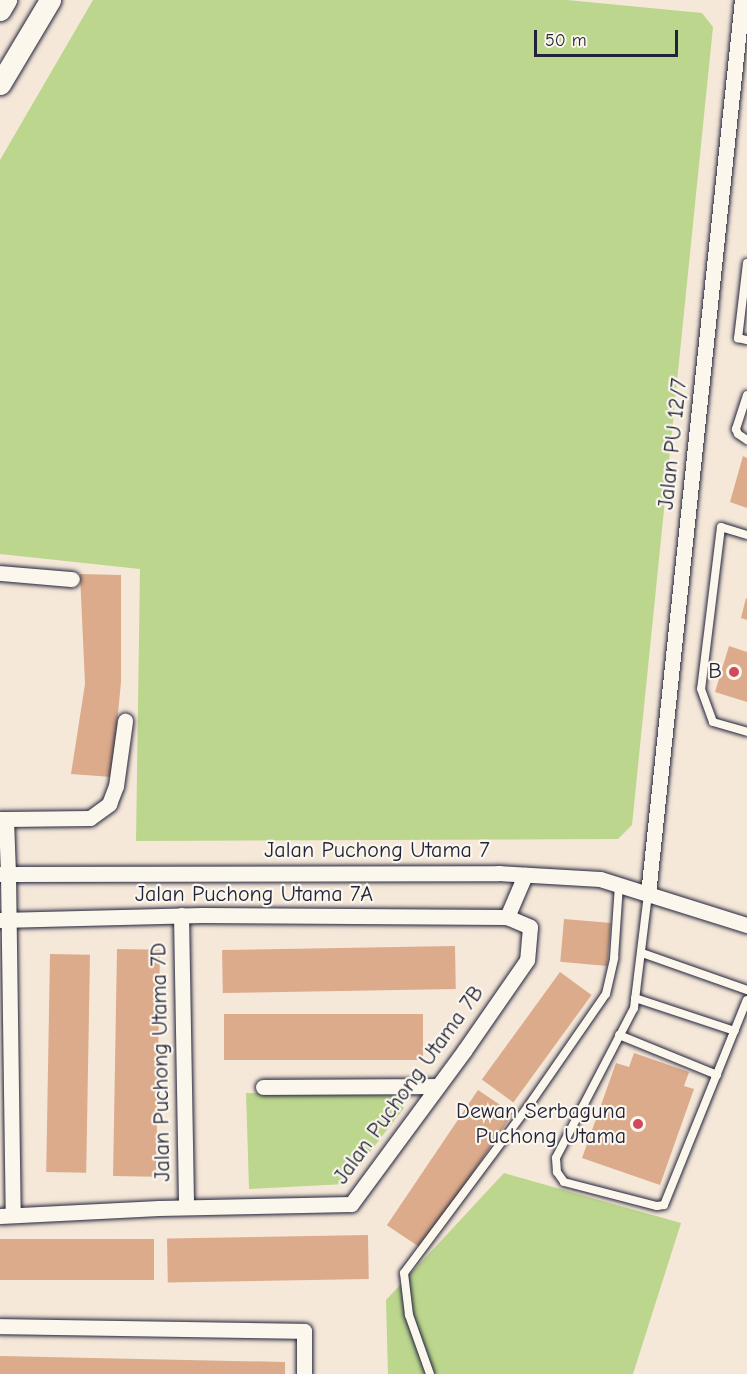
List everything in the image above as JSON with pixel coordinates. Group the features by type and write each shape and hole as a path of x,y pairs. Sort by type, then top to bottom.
{"main road":[{"path":"0,10 6,0"},
{"path":"0,84 51,0"}],"street":[{"name":"Jalan PU 12/7","path":"648,894 742,0"},
{"path":"0,573 72,579"},
{"path":"7,1216 3,819 90,818 109,804 116,786 125,721"},
{"name":"Jalan Puchong Utama 7","path":"4,874 525,875 600,879 747,925"},
{"path":"507,917 525,875"},
{"name":"Jalan Puchong Utama 7A","path":"4,920 181,915 507,917"},
{"name":"Jalan Puchong Utama 7D","path":"181,915 186,1207"},
{"name":"Jalan Puchong Utama 7B","path":"7,1216 186,1207 351,1204 527,960 530,927 507,917"},
{"path":"263,1087 438,1086"},
{"path":"0,1326 304,1331 304,1374"}],"lane":[{"path":"747,263 738,338 747,340"},
{"path":"747,395 736,429 738,434 747,440"},
{"path":"747,535 721,527 701,689 712,722 747,732"},
{"path":"430,1374 409,1315 404,1273 529,1105 606,994 614,958 619,885"},
{"path":"648,894 634,1008 556,1158 557,1172 564,1182 657,1206 664,1205 735,1031 745,1012 747,1000"},
{"path":"642,953 747,990"},
{"path":"635,998 735,1031"},
{"path":"619,1035 717,1075"}],"green space":[{"path":"93,0 567,0 702,13 713,27 632,825 618,839 136,841 140,569 0,554 0,160"},
{"path":"246,1093 391,1095 404,1108 345,1184 249,1189"},
{"path":"504,1173 681,1223 633,1374 388,1374 386,1300"}],"building":[{"path":"743,456 747,458 747,508 730,502"},
{"path":"80,574 121,575 121,682 112,777 71,774 85,684"},
{"path":"747,599 747,620 741,618"},
{"name":"B","path":"729,646 747,652 747,702 715,692"},
{"path":"564,919 611,923 607,966 560,962"},
{"path":"455,946 456,989 223,993 222,950"},
{"path":"117,949 160,950 156,1177 113,1176"},
{"path":"50,954 90,955 86,1173 46,1172"},
{"path":"560,972 592,995 513,1103 482,1080"},
{"path":"224,1014 423,1014 423,1060 224,1060"},
{"name":"Dewan Serbaguna Puchong Utama","path":"634,1053 689,1072 684,1086 694,1089 660,1185 582,1158 616,1063 629,1067"},
{"path":"478,1090 513,1113 422,1249 387,1225"},
{"path":"368,1235 369,1279 168,1283 167,1239"},
{"path":"0,1239 154,1239 154,1280 0,1280"},
{"path":"0,1356 285,1362 285,1374 0,1374"}],"place":[{"name":"B","path":"734,672"},
{"name":"Dewan Serbaguna Puchong Utama","path":"638,1124"}]}
